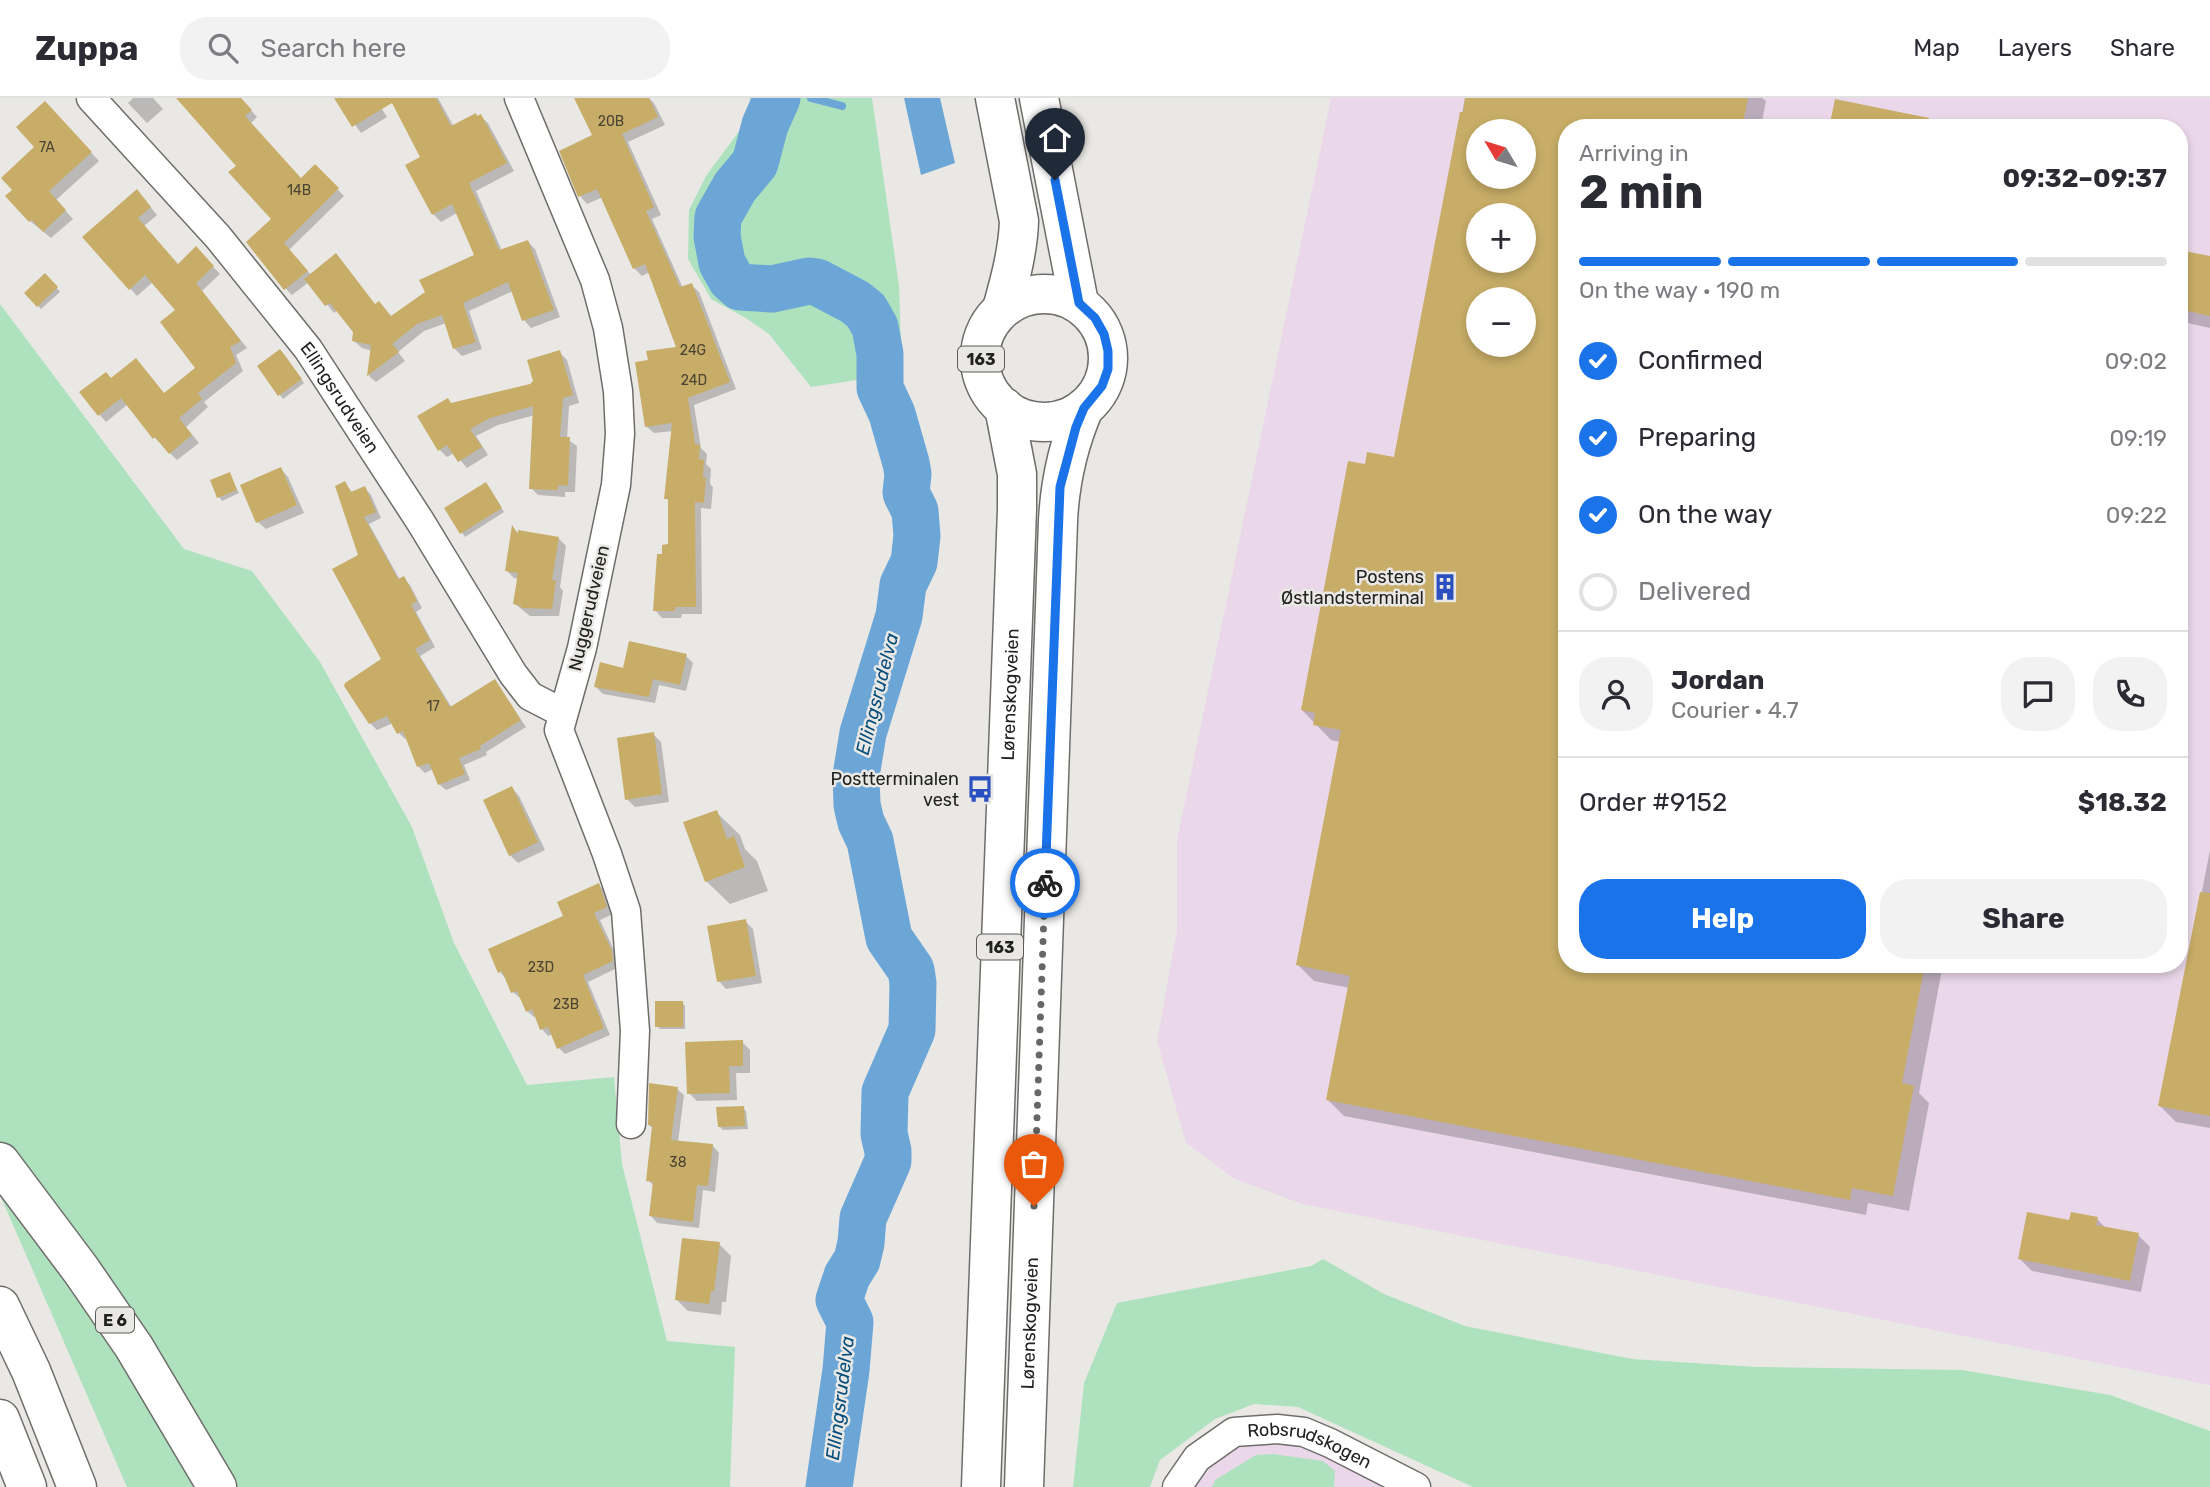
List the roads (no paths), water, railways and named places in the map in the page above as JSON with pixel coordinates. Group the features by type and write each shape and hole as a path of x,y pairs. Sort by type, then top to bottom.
{"highway":[{"name":"163","path":"995,98 1018,221 1018,239 1002,309 984,335 981,367 993,396 1004,407"},
{"name":"163","path":"1039,98 1079,303 1095,318 1104,334 1108,351 1108,369 1102,386 1084,408"},
{"path":"1002,309 1016,300 1040,294 1064,296 1079,303"},
{"path":"1004,407 1035,421 1053,421 1069,417 1084,408"},
{"name":"Lørenskogveien","path":"981,1487 1017,509 1017,474 1004,407"},
{"name":"Lørenskogveien","path":"1024,1487 1058,521 1064,465 1084,408"},
{"name":"E 6","path":"0,1162 81,1270 134,1347 217,1487"},
{"path":"0,1306 32,1371 77,1487"},
{"path":"0,1419 27,1487"}],"street":[{"name":"Ellingsrudveien","path":"91,98 218,237 308,349 421,521 513,674 530,696 563,713"},
{"name":"Nuggerudveien","path":"519,98 595,280 608,328 618,391 620,434 616,485 582,648 559,730 626,911 635,1031 631,1124"},
{"name":"Robsrudskogen","path":"1177,1487 1197,1458 1234,1432 1277,1429 1304,1432 1416,1487"}],"water":[{"path":"904,98 940,98 955,163 921,175"}],"waterway":[{"name":"Ellingsrudelva","path":"777,98 765,125 755,163 735,187 718,217 717,236 722,263 731,279 740,287 772,289 809,281 817,282 855,302 866,311 875,327 880,354 880,388 892,414 906,463 906,493 915,511 917,536 914,562 903,585 899,616 863,733 856,776 857,805 870,841 889,938 911,970 912,1030 885,1092 884,1134 888,1161 863,1218 857,1260 847,1276 839,1300 850,1322 829,1487"},
{"path":"811,98 842,106"}],"place":[{"name":"Postens Østlandsterminal","path":"1445,587"},
{"name":"Postterminalen vest","path":"980,789"}]}
